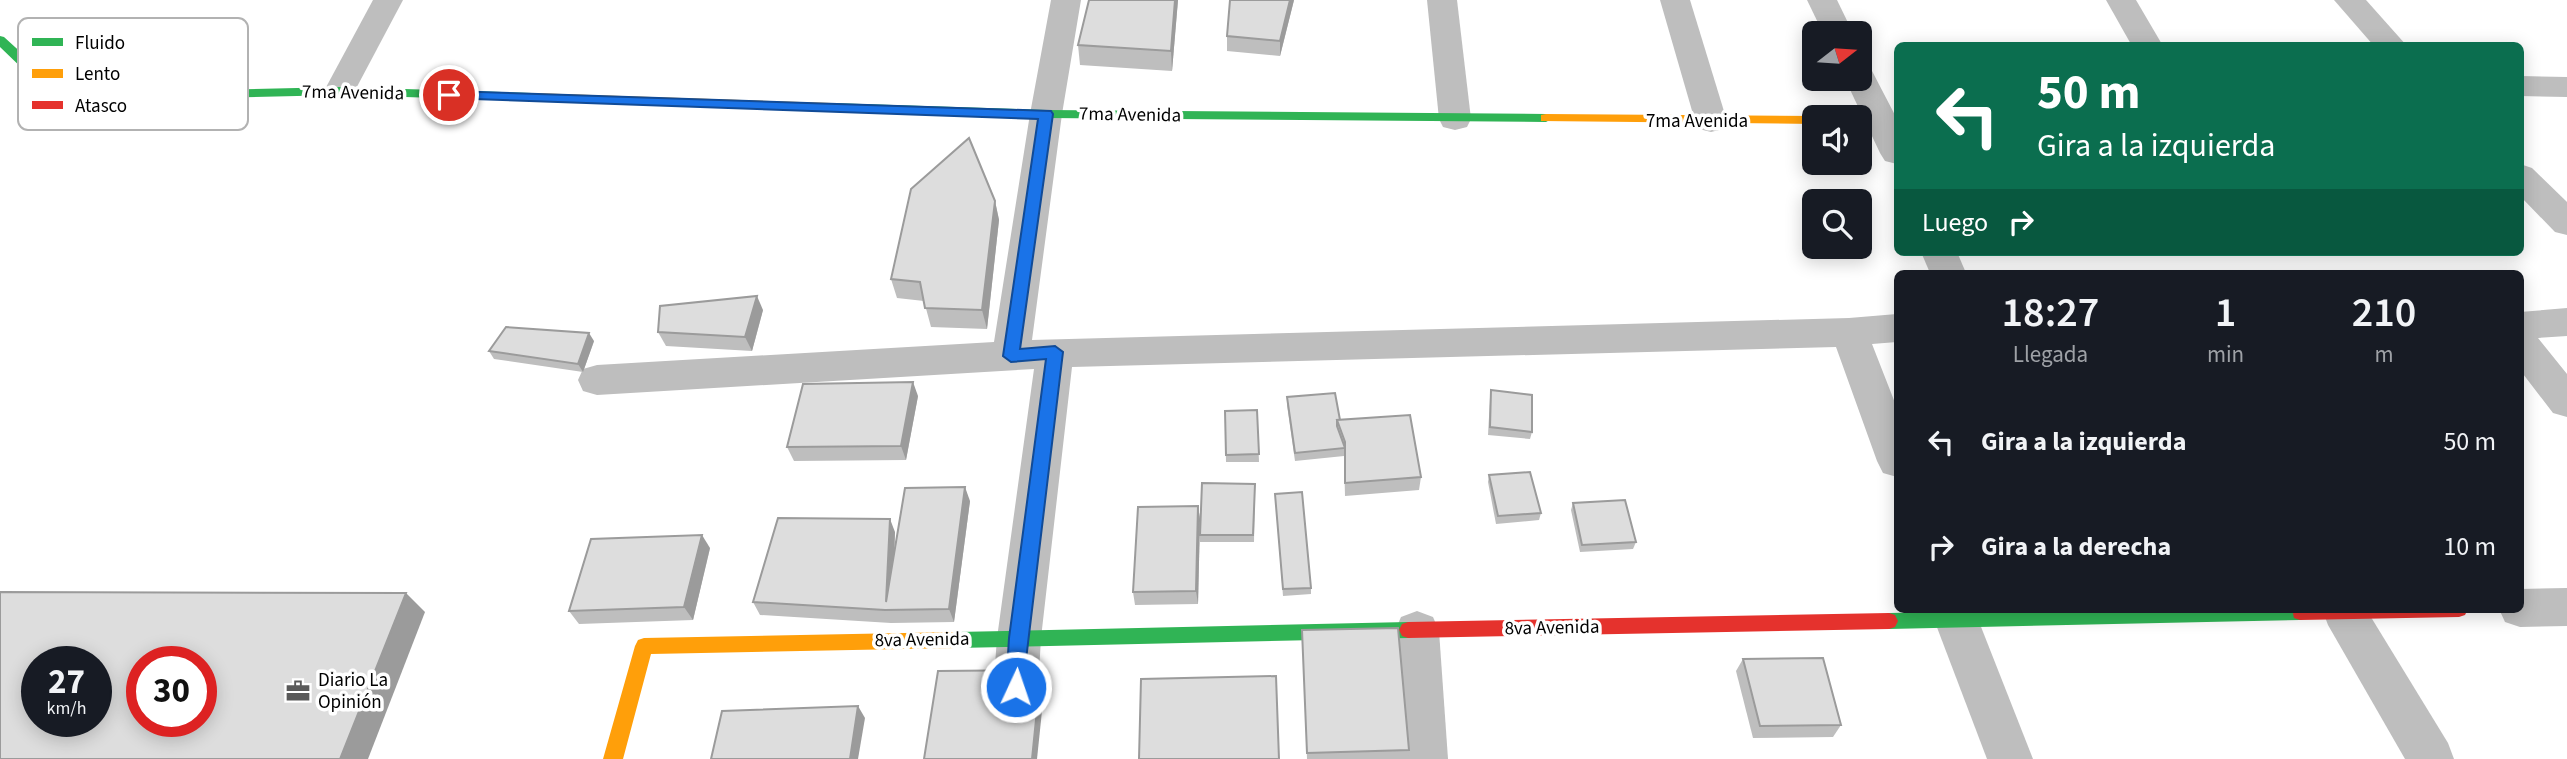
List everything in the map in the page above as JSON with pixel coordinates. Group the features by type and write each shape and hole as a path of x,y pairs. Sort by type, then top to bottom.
{"street":[{"path":"340,91 388,0"},
{"path":"1011,356 1046,114 1066,0"},
{"path":"1442,0 1455,119"},
{"path":"1675,0 1711,121"},
{"path":"1822,0 1833,21"},
{"path":"2121,0 2146,42"},
{"path":"2349,0 2388,42"},
{"name":"7ma Avenida","path":"0,40 18,57"},
{"path":"2524,86 2567,87"},
{"name":"7ma Avenida","path":"248,93 340,91 1046,114 1802,120"},
{"path":"1867,91 1894,147"},
{"path":"2524,180 2567,223"},
{"path":"2524,326 2567,322"},
{"path":"597,380 1055,352 1894,328"},
{"path":"1849,331 1894,453"},
{"path":"2524,348 2567,402"},
{"path":"1011,759 1018,638 1055,352"},
{"path":"2524,608 2567,607"},
{"name":"8va Avenida","path":"613,759 645,646 1417,631 1954,614 2084,613"},
{"path":"2344,613 2431,759"},
{"path":"1954,614 2010,759"},
{"path":"1417,631 1426,759"}],"building":[{"path":"1089,0 1175,0 1171,51 1078,45"},
{"path":"1230,0 1290,0 1280,41 1227,36"},
{"path":"969,138 995,201 982,310 925,308 920,282 891,279 911,189"},
{"path":"757,296 745,337 658,332 660,306"},
{"path":"506,327 589,333 578,364 489,351"},
{"path":"913,382 901,446 787,447 803,384"},
{"path":"1491,390 1532,395 1532,432 1490,427"},
{"path":"1335,393 1340,420 1337,420 1337,426 1345,448 1295,453 1287,397"},
{"path":"1257,410 1259,454 1226,455 1225,411"},
{"path":"1410,415 1421,477 1345,483 1345,442 1337,420"},
{"path":"1530,472 1541,513 1498,516 1489,475"},
{"path":"1202,483 1255,484 1253,535 1200,535"},
{"path":"965,487 949,609 885,610 753,602 778,518 890,519 886,602 905,488"},
{"path":"1302,492 1311,588 1283,589 1275,494"},
{"path":"1625,500 1636,542 1582,545 1573,503"},
{"path":"1198,506 1196,591 1133,592 1138,507"},
{"path":"702,535 684,607 569,611 591,539"},
{"name":"Diario La Opinión","path":"0,592 406,593 340,759 0,759"},
{"path":"1398,628 1409,750 1307,753 1302,630"},
{"path":"1823,658 1841,725 1760,726 1743,659"},
{"path":"1041,670 1032,759 924,759 938,671"},
{"path":"1276,676 1279,759 1139,759 1141,679"},
{"path":"858,706 850,759 711,759 722,711"}],"traffic: fast":[{"path":"0,40 18,57"},
{"path":"248,93 340,91 532,97"},
{"path":"831,107 1046,114 1546,118"},
{"path":"1889,621 2254,613"},
{"path":"956,640 1408,630"}],"traffic: slow":[{"path":"532,97 831,107"},
{"path":"1546,118 1802,120"},
{"path":"613,759 644,646 956,640"}],"traffic: jam":[{"path":"1408,630 1889,621"}],"place":[{"name":"Diario La Opinión","path":"298,691"}],"route":[{"path":"449,95 1046,114 1011,356 1055,352 1018,638 1016,687"}]}
